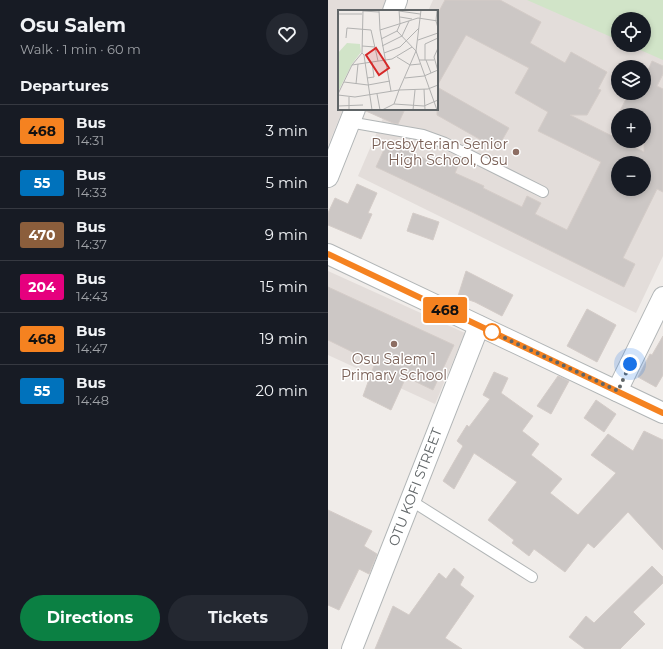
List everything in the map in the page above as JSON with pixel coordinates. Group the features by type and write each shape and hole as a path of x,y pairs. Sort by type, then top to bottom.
{"street":[{"path":"393,10 397,0"},
{"path":"328,177 352,116"},
{"path":"328,254 663,413"},
{"path":"618,391 663,297"},
{"name":"OTU KOFI STREET","path":"352,649 479,326"}],"lane":[{"path":"352,116 438,140 543,192"},
{"path":"410,500 532,577"}],"shaded area":[{"path":"328,0 386,0 382,10 338,10 338,110 343,110 328,146"},
{"name":"Presbyterian Senior High School, Osu","path":"433,0 663,0 663,256 636,313 358,176 387,110 438,110 438,10 428,10"},
{"name":"Osu Salem 1 Primary School","path":"328,271 465,333 435,404 328,355"}],"green space":[{"path":"527,0 663,0 663,60 645,52 651,52 651,12 611,12 611,37"}],"building":[{"path":"445,0 500,0 541,22 530,43 565,63 571,52 607,72 598,89 601,90 587,115 570,115 611,136 611,148 636,148 644,152 644,148 651,148 651,108 622,108 626,100 651,100 651,63 652,61 663,66 663,74 657,86 663,89 663,192 657,189 623,258 635,264 624,287 472,212 376,167 388,141 442,167 447,155 460,161 455,173 484,186 483,188 522,207 527,196 541,203 535,214 567,230 601,162 538,131 548,112 515,93 529,68 466,35 438,84 438,13"},
{"path":"438,88 509,128 497,149 437,115"},
{"path":"366,110 405,110 398,124"},
{"path":"357,184 377,193 368,213 372,214 361,239 328,225 328,213 335,198 348,204"},
{"path":"413,213 439,222 433,240 407,231"},
{"path":"466,271 513,295 502,316 475,302 458,296"},
{"name":"Osu Salem 1 Primary School","path":"328,287 454,345 433,390 406,377 391,410 363,396 375,363 328,340"},
{"path":"587,309 616,325 597,362 567,346"},
{"path":"663,336 663,375 656,387 638,377 650,354 652,355"},
{"path":"494,372 508,378 501,393 533,416 522,431 539,444 531,455 562,479 550,493 578,515 616,473 591,455 608,434 633,451 644,431 663,440 663,550 628,512 594,548 588,543 565,572 534,549 529,556 512,543 514,540 488,520 517,482 474,453 454,489 443,481 463,446 457,441 467,425 469,427 490,399 483,395"},
{"path":"558,376 569,381 551,414 537,406"},
{"path":"596,400 616,414 604,432 584,418"},
{"path":"328,510 372,531 364,546 377,554 369,574 359,569 339,610 328,605"},
{"path":"652,566 663,577 663,583 633,612 645,624 620,649 585,649 569,637 586,616 594,623"},
{"path":"454,568 464,577 460,585 474,596 445,638 462,649 375,649 393,606 409,615 439,573 446,579"}],"bus line":[{"name":"468","path":"328,254 663,413"}],"place":[{"name":"Presbyterian Senior High School, Osu","path":"516,152"},
{"name":"Osu Salem 1 Primary School","path":"394,344"}],"route":[{"path":"492,332 618,391 630,364"}]}
